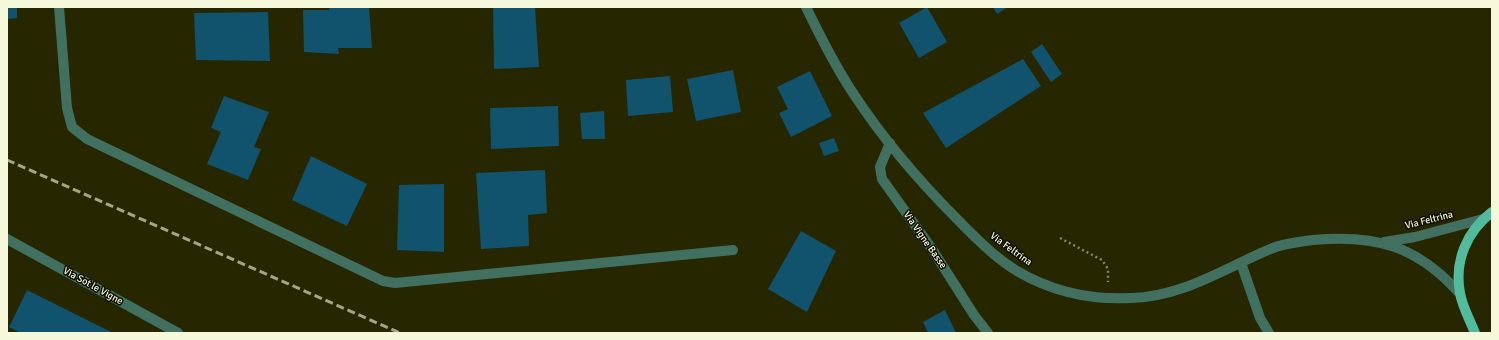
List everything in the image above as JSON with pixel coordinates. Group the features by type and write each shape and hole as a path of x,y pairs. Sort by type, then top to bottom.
{"main road":[{"name":"Via Feltrina","path":"1475,333 1460,294 1458,266 1466,241 1483,219 1492,212"},
{"name":"Via Feltrina","path":"1469,317 1482,333"}],"street":[{"path":"59,7 67,108 72,127 87,139 383,281 395,283 734,250"},
{"name":"Via Feltrina","path":"806,7 852,93 890,143 953,215 983,245 1016,270 1046,285 1069,292 1108,298 1132,298 1171,291 1208,279 1276,247 1332,238 1380,242 1415,237 1483,219"},
{"name":"Via Vigne Basse","path":"890,143 880,167 882,179 932,249 974,315 988,333"},
{"name":"Via Sot le Vigne","path":"7,239 178,333"},
{"name":"Via Feltrina","path":"1380,242 1411,253 1426,262 1445,277 1460,294"},
{"path":"1241,263 1260,318 1269,333"}],"path":[{"path":"1060,238 1104,262 1108,270 1108,298"}],"building":[{"path":"7,7 17,7 17,18 7,19"},
{"path":"330,7 369,7 372,48 338,48 339,54 304,52 303,10 329,10"},
{"path":"535,7 539,67 494,69 493,8"},
{"path":"927,7 947,42 919,58 899,23"},
{"path":"993,7 1008,7 997,14"},
{"path":"268,12 270,61 196,60 194,13"},
{"path":"1042,44 1062,74 1051,82 1031,52"},
{"path":"1023,59 1041,86 946,148 923,113"},
{"path":"733,70 741,112 696,121 687,79"},
{"path":"810,71 832,116 791,137 779,113 788,109 777,87"},
{"path":"670,76 673,112 628,116 626,80"},
{"path":"224,96 269,112 254,147 261,149 248,180 207,164 221,132 211,128"},
{"path":"558,106 559,146 491,149 490,108"},
{"path":"604,111 605,139 582,139 580,113"},
{"path":"834,138 839,151 824,156 819,143"},
{"path":"311,156 367,184 347,226 292,200"},
{"path":"545,170 547,213 528,215 529,246 481,249 476,173"},
{"path":"444,184 444,252 397,250 399,185"},
{"path":"801,231 836,251 807,312 768,289"},
{"path":"27,290 111,332 21,333 9,327"},
{"path":"945,310 956,333 928,333 923,322"}],"railway":[{"path":"7,160 400,333"}]}
